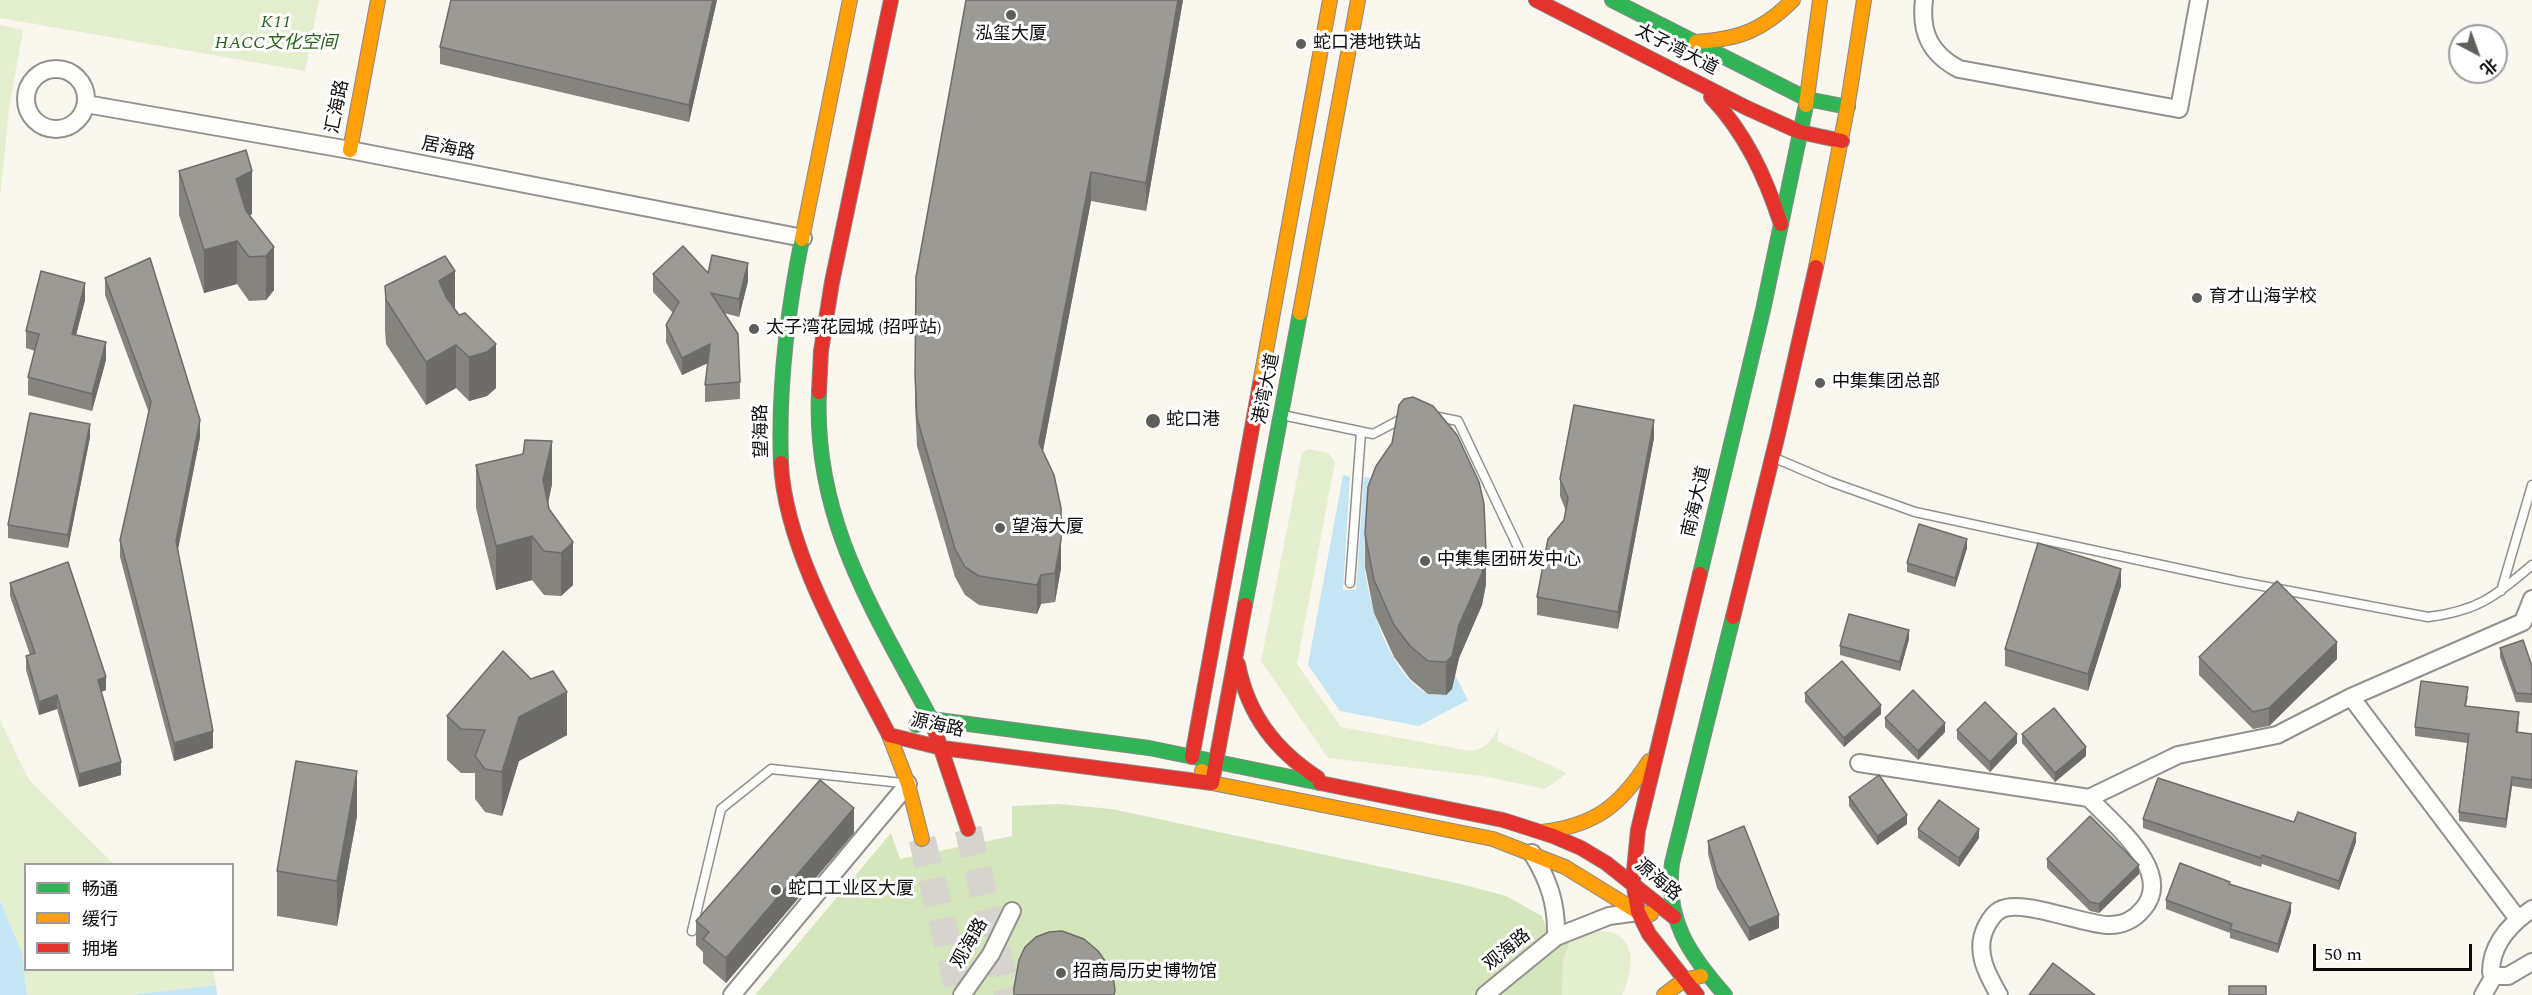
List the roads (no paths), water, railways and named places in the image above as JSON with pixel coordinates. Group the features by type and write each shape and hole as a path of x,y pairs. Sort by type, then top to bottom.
{"main road":[{"name":"汇海路","path":"350,150 378,0"},
{"name":"望海路","path":"850,0 784,347 779,415 782,484 796,535 818,595 889,735 908,784 922,839"},
{"path":"891,0 832,282 821,351 818,417 824,475 836,526 858,581 932,719 968,829"},
{"name":"港湾大道","path":"1192,757 1330,0"},
{"name":"港湾大道","path":"1212,783 1358,0"},
{"name":"太子湾大道","path":"1536,0 1800,132 1842,141"},
{"name":"太子湾大道","path":"1612,0 1807,99 1848,107"},
{"path":"1696,42 1739,37 1762,29 1793,0"},
{"name":"南海大道","path":"1697,995 1653,938 1638,912 1634,885 1638,830 1781,224 1807,99 1820,0"},
{"path":"1725,995 1687,946 1674,917 1669,891 1672,863 1807,315 1842,141 1864,0"},
{"path":"1694,81 1727,112 1742,132 1760,166 1781,224"},
{"path":"1236,655 1241,684 1253,714 1267,736 1305,771 1329,784"},
{"name":"源海路","path":"889,735 932,719 1149,748 1482,816 1542,832 1580,848 1634,885 1674,917"},
{"name":"源海路","path":"889,735 942,748 1212,783 1455,830 1493,839 1584,876 1638,912 1674,917"},
{"path":"1542,832 1564,830 1585,824 1604,814 1624,795 1658,748"},
{"path":"1192,757 1212,783"},
{"path":"1664,995 1684,980 1707,974"},
{"path":"1697,995 1707,974"}],"street":[{"path":"1924,0 1923,22 1928,42 1942,58 1959,69 2179,109 2199,0"},
{"name":"居海路","path":"86,105 350,150 803,238"},
{"path":"1860,763 2089,798 2178,755 2277,735 2351,698 2528,624 2532,599"},
{"path":"2351,698 2525,914 2495,949 2491,961 2491,972 2494,976"},
{"path":"732,995 908,784"},
{"path":"1999,995 1986,968 1981,942 1987,924 2001,909 2016,905 2098,924 2119,925 2141,912 2149,903 2153,892 2153,881 2144,859 2089,798"},
{"name":"观海路","path":"1532,853 1547,877 1554,899 1557,920 1556,937"},
{"name":"观海路","path":"962,995 991,954 1012,911"},
{"name":"观海路","path":"1485,995 1556,937 1609,915 1638,912"},
{"path":"2494,976 2508,976 2532,962"},
{"path":"2483,995 2494,976"}],"lane":[{"path":"1281,415 1373,434 1415,412"},
{"path":"1426,414 1458,421 1523,558"},
{"path":"1350,583 1361,432"},
{"path":"1772,456 1831,482 1915,512 2236,581 2428,617 2456,614 2481,604 2501,592 2532,565"},
{"path":"2501,592 2532,485"},
{"path":"692,931 721,809 771,769 908,784"}],"water":[{"path":"1343,475 1350,477 1343,590 1356,590 1364,477 1372,478 1365,569 1371,602 1384,638 1393,656 1414,684 1429,694 1446,695 1452,689 1455,675 1468,700 1419,726 1340,711 1308,665"},
{"path":"0,900 22,953 27,995 0,995"},
{"path":"216,985 217,995 131,995"}],"tunnel":[{"path":"968,829 1008,995"},
{"path":"922,839 960,995"}],"place":[{"name":"泓玺大厦","path":"1011,15"},
{"name":"蛇口港地铁站","path":"1301,44"},
{"name":"育才山海学校","path":"2197,298"},
{"name":"太子湾花园城 (招呼站)","path":"754,329"},
{"name":"中集集团总部","path":"1820,383"},
{"name":"蛇口港","path":"1153,421"},
{"name":"望海大厦","path":"1000,528"},
{"name":"中集集团研发中心","path":"1425,561"},
{"name":"蛇口工业区大厦","path":"776,890"},
{"name":"招商局历史博物馆","path":"1061,973"}],"park label":[{"name":"K11 HACC文化空间","path":"276,33"}]}
